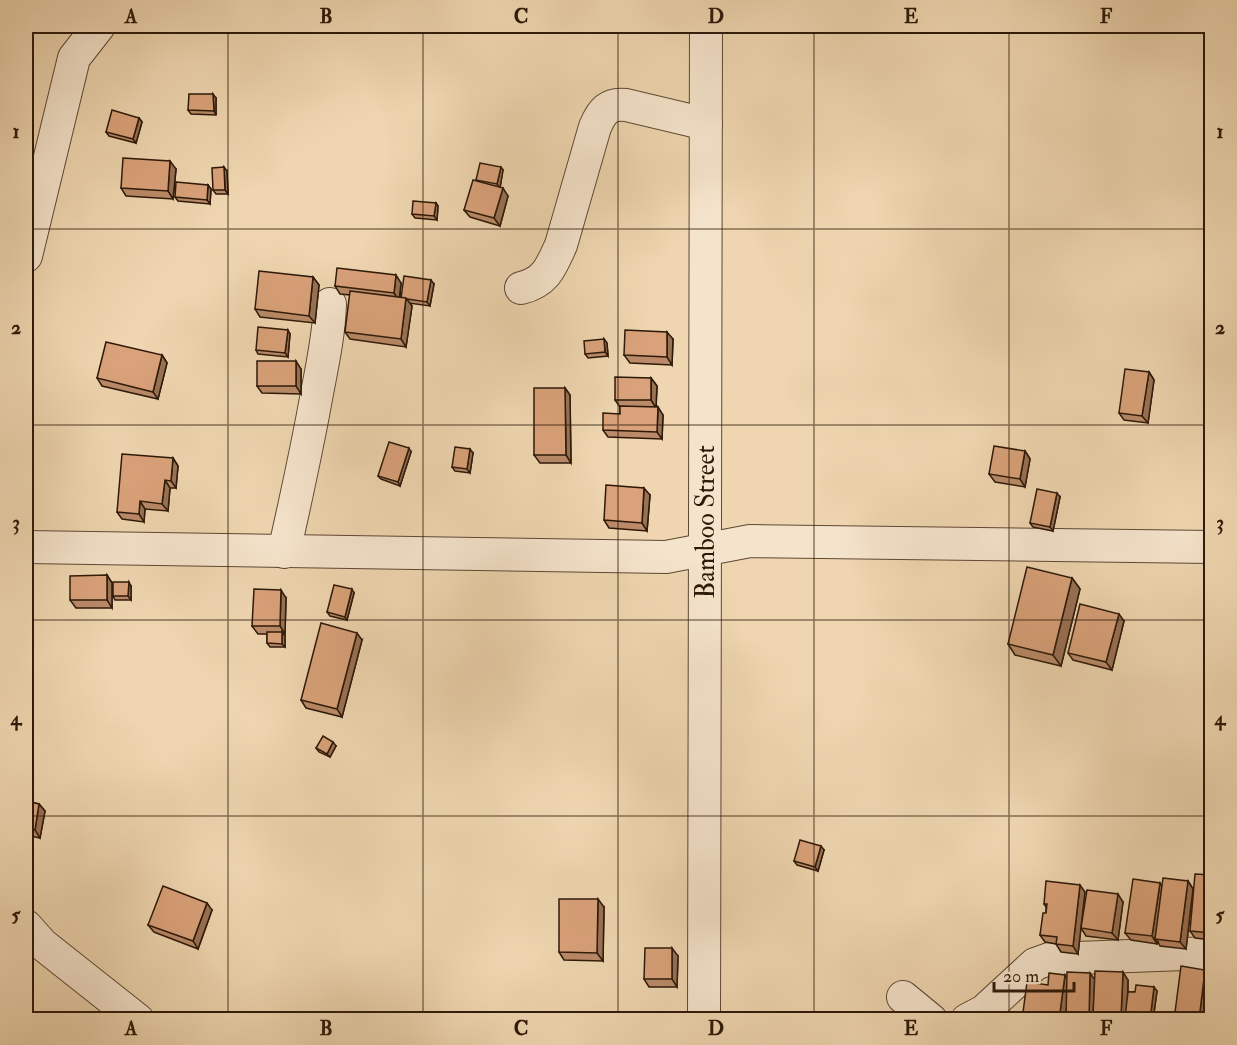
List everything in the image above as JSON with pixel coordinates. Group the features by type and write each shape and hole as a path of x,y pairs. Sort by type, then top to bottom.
{"street":[{"path":"26,256 74,58 99,26"},
{"name":"Bamboo Street","path":"704,1020 706,26"},
{"path":"520,288 533,285 545,277 558,252 595,127 602,113 616,104 626,105 706,124"},
{"path":"284,552 306,454 330,304"},
{"path":"26,547 666,557 750,541 1212,547"},
{"path":"26,926 42,944 138,1020"},
{"path":"967,1020 984,1011 1035,964 1050,958 1212,953"},
{"path":"903,997 931,1020"},
{"path":"1206,1020 1212,997"}],"building":[{"path":"189,94 213,94 214,111 188,110"},
{"path":"112,110 139,118 133,139 106,132"},
{"path":"123,158 170,161 168,191 121,188"},
{"path":"480,163 501,167 497,184 476,180"},
{"path":"224,167 225,190 213,190 212,168"},
{"path":"473,180 503,188 494,218 464,210"},
{"path":"176,182 208,185 207,200 175,197"},
{"path":"413,201 436,203 434,216 412,214"},
{"path":"337,268 396,275 394,293 335,286"},
{"path":"259,271 313,277 309,316 255,309"},
{"path":"404,276 431,280 427,302 401,298"},
{"path":"350,291 406,298 401,339 345,332"},
{"path":"258,327 288,330 285,353 256,350"},
{"path":"625,330 667,332 667,357 624,355"},
{"path":"604,339 605,352 585,354 584,341"},
{"path":"106,342 162,355 153,392 97,378"},
{"path":"257,361 296,361 296,386 257,386"},
{"path":"1125,369 1149,372 1142,416 1119,413"},
{"path":"615,377 651,378 651,400 615,400"},
{"path":"534,388 565,388 566,455 534,455"},
{"path":"620,406 658,407 657,432 603,430 603,413 620,414"},
{"path":"389,442 409,448 398,482 378,476"},
{"path":"994,446 1025,451 1020,479 989,474"},
{"path":"455,447 470,449 467,469 452,467"},
{"path":"122,454 173,458 171,481 165,480 162,504 140,501 139,514 117,512"},
{"path":"606,485 644,488 642,523 604,520"},
{"path":"1037,489 1057,493 1050,527 1030,523"},
{"path":"1027,567 1072,578 1053,655 1008,644"},
{"path":"107,575 107,600 70,600 70,576"},
{"path":"113,582 129,582 128,596 113,596"},
{"path":"334,585 352,589 345,617 327,612"},
{"path":"254,589 281,590 280,626 252,626"},
{"path":"1080,604 1119,614 1106,662 1068,653"},
{"path":"321,623 357,633 337,709 301,700"},
{"path":"267,632 282,632 282,644 267,643"},
{"path":"323,736 333,742 327,754 316,748"},
{"path":"26,801 39,804 35,830 26,829"},
{"path":"800,840 821,846 815,867 794,861"},
{"path":"1195,874 1212,875 1212,933 1190,931"},
{"path":"1163,878 1188,881 1180,942 1155,939"},
{"path":"1133,879 1160,883 1152,936 1125,933"},
{"path":"1046,881 1080,885 1073,946 1056,944 1057,937 1040,935 1043,913 1046,913 1047,904 1044,904"},
{"path":"163,886 207,903 193,941 148,925"},
{"path":"1087,890 1118,894 1112,933 1081,928"},
{"path":"559,899 598,899 597,953 559,952"},
{"path":"645,948 672,948 672,979 644,979"},
{"path":"1181,966 1205,970 1199,1020 1174,1020"},
{"path":"1095,971 1123,972 1121,1017 1093,1016"},
{"path":"1067,972 1090,973 1089,1020 1066,1020"},
{"path":"1049,973 1065,975 1059,1020 1022,1020 1027,982 1048,985"},
{"path":"1136,985 1154,987 1150,1020 1125,1017 1128,992 1135,992"}]}
